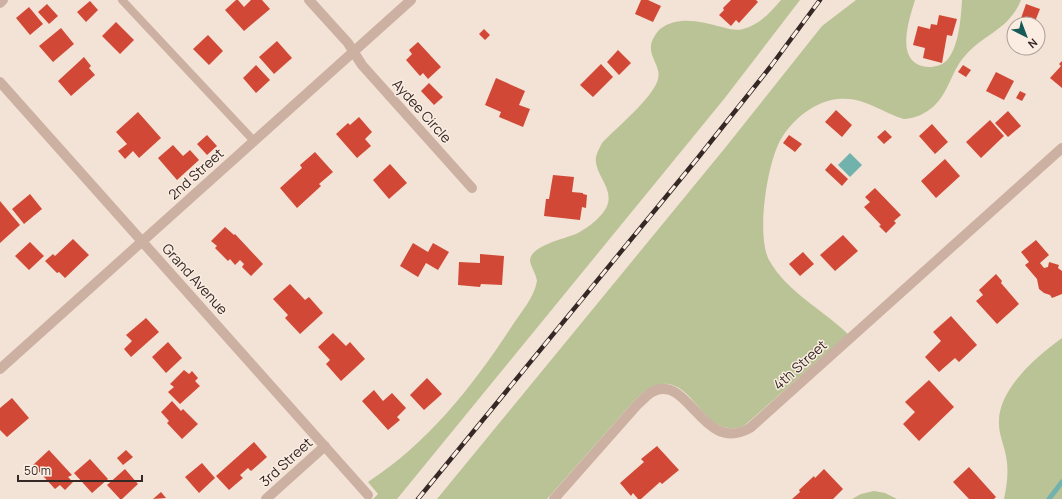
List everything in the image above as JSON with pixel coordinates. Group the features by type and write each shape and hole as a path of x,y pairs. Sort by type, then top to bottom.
{"street":[{"path":"0,3 3,0"},
{"name":"Aydee Circle","path":"309,0 347,42 362,65 472,188"},
{"name":"2nd Street","path":"0,369 411,0"},
{"name":"Grand Avenue","path":"0,82 368,495"},
{"name":"4th Street","path":"554,499 638,404 656,390 664,389 675,392 684,399 708,424 718,431 727,434 736,434 750,428 1062,148"},
{"name":"3rd Street","path":"266,499 325,446"}],"lane":[{"path":"122,0 254,141"}],"green space":[{"path":"781,0 800,0 724,99 397,499 373,499 378,494 368,482 390,467 410,450 448,412 481,370 527,305 537,281 530,261 532,255 550,243 585,229 602,214 607,206 609,198 608,191 598,171 596,155 602,143 634,112 655,86 659,74 652,55 651,45 658,31 667,25 682,21 706,23 732,30 743,29 759,21"},
{"path":"856,0 915,0 907,29 907,50 911,58 918,64 929,67 937,66 948,59 955,46 959,31 962,0 1021,0 1012,16 1006,16 1006,22 1003,25 971,49 964,57 943,95 934,106 924,113 916,117 904,119 864,102 847,99 829,100 805,112 798,118 781,139 771,165 765,199 763,234 765,249 769,260 786,282 848,334 745,425 736,428 722,427 711,419 679,388 667,384 652,387 634,401 547,499 437,499 725,148 822,26"},
{"path":"1062,338 1062,499 1004,499 1007,483 1007,467 999,424 1000,411 1004,399 1020,375 1041,354"},
{"path":"874,491 885,493 897,499 852,499 861,494"}],"water":[{"path":"850,153 862,165 850,177 838,165"}],"building":[{"path":"236,0 238,0 244,7 251,0 262,0 270,9 244,31 225,10"},
{"path":"641,0 648,0 661,6 653,22 635,14"},
{"path":"731,0 756,0 758,2 739,23 736,20 731,26 719,15 724,10 723,8"},
{"path":"90,1 98,10 86,22 77,12"},
{"path":"47,4 58,16 49,24 38,12"},
{"path":"1026,4 1040,9 1037,16 1022,16"},
{"path":"29,7 43,24 30,35 16,18"},
{"path":"939,15 957,19 952,36 947,35 942,63 923,58 925,48 913,45 918,26 930,29 931,24 937,25"},
{"path":"116,22 134,40 120,54 102,36"},
{"path":"61,28 74,44 53,62 39,46"},
{"path":"484,29 490,35 485,40 479,34"},
{"path":"208,35 223,51 209,65 193,49"},
{"path":"277,41 292,58 274,74 259,57"},
{"path":"418,42 441,67 428,79 423,73 420,76 406,60 412,54 409,50"},
{"path":"618,50 631,63 619,75 607,62"},
{"path":"84,57 91,66 89,68 95,75 71,96 58,81"},
{"path":"1062,61 1062,88 1050,78 1061,66 1059,64"},
{"path":"601,64 613,77 593,97 580,85"},
{"path":"256,65 270,80 256,93 243,78"},
{"path":"963,65 971,70 966,77 958,72"},
{"path":"996,72 1014,81 1004,100 986,91"},
{"path":"496,78 525,91 519,105 530,109 523,127 499,117 501,112 485,105"},
{"path":"429,83 443,97 434,105 421,91"},
{"path":"1020,91 1026,94 1022,101 1016,98"},
{"path":"836,110 852,125 842,137 825,122"},
{"path":"1008,111 1021,126 1008,137 995,123"},
{"path":"138,112 161,138 139,158 133,151 125,159 118,151 127,144 116,132"},
{"path":"359,117 372,132 365,139 371,146 357,158 336,134 348,123 350,125"},
{"path":"990,120 1004,136 981,158 966,142"},
{"path":"932,124 948,142 935,154 919,136"},
{"path":"885,130 892,137 884,144 877,137"},
{"path":"207,135 217,146 207,155 197,144"},
{"path":"789,135 802,144 795,152 783,143"},
{"path":"173,145 183,156 190,150 199,160 177,180 158,158"},
{"path":"315,152 333,172 319,184 321,186 297,208 280,188 302,168 300,165"},
{"path":"945,159 960,176 936,198 921,181"},
{"path":"831,163 848,179 842,186 825,170"},
{"path":"390,164 407,183 389,199 373,180"},
{"path":"553,175 574,177 572,192 587,195 586,208 582,207 580,220 544,216 546,199 549,199"},
{"path":"875,188 901,215 894,221 896,223 886,233 879,226 881,225 864,207 870,202 865,197"},
{"path":"30,194 42,209 24,224 12,209"},
{"path":"0,201 20,225 0,243"},
{"path":"225,227 234,235 235,234 263,264 251,276 242,267 244,264 240,260 235,265 230,259 228,261 215,248 217,246 211,241"},
{"path":"843,235 858,251 835,271 820,255"},
{"path":"73,239 89,255 65,278 59,272 57,273 45,261 53,254 55,256"},
{"path":"1036,240 1049,255 1040,263 1044,268 1048,267 1049,262 1059,265 1058,268 1062,271 1062,294 1052,298 1050,295 1039,289 1037,279 1025,265 1029,262 1021,252"},
{"path":"30,242 44,256 29,270 15,256"},
{"path":"413,243 428,252 433,243 449,252 438,270 426,263 418,277 400,266"},
{"path":"803,252 814,264 800,276 789,264"},
{"path":"480,254 504,256 502,285 481,284 480,287 458,285 459,262 480,263"},
{"path":"996,274 1002,281 1001,283 1019,304 997,324 976,301 983,295 979,290"},
{"path":"290,284 305,300 309,297 323,313 300,334 285,318 288,315 273,299"},
{"path":"951,316 977,345 959,362 955,358 939,372 925,357 941,341 933,332"},
{"path":"146,318 159,332 131,357 124,349 132,341 126,335"},
{"path":"333,333 346,346 350,342 365,359 341,381 326,364 330,360 318,347"},
{"path":"168,342 182,358 166,373 152,357"},
{"path":"184,370 189,374 192,371 198,378 195,381 200,386 180,404 168,392 174,387 170,384"},
{"path":"427,378 442,394 424,410 410,395"},
{"path":"929,380 954,407 919,441 903,424 915,412 905,402"},
{"path":"374,390 383,401 392,393 406,408 397,417 400,420 388,430 362,401"},
{"path":"12,398 29,418 7,437 0,430 0,408"},
{"path":"172,401 181,411 183,409 198,424 182,439 167,423 169,421 161,412"},
{"path":"254,442 267,457 251,471 248,468 240,475 243,478 229,490 216,476"},
{"path":"657,446 679,470 662,484 660,482 641,499 638,499 633,493 631,496 620,483 644,462 641,459"},
{"path":"49,450 72,475 68,477 73,482 65,490 60,485 55,489 33,465"},
{"path":"126,450 133,457 123,465 117,458"},
{"path":"90,459 108,479 92,493 74,473"},
{"path":"202,463 215,478 199,493 185,477"},
{"path":"969,467 996,497 994,499 969,499 953,482"},
{"path":"125,469 138,484 122,499 120,499 107,485"},
{"path":"824,469 843,489 833,499 792,499 800,492 799,490"},
{"path":"161,492 166,498 153,499"}],"waterway":[{"path":"1049,499 1062,482"}],"railway":[{"path":"418,499 697,159 771,66 820,0"}]}
